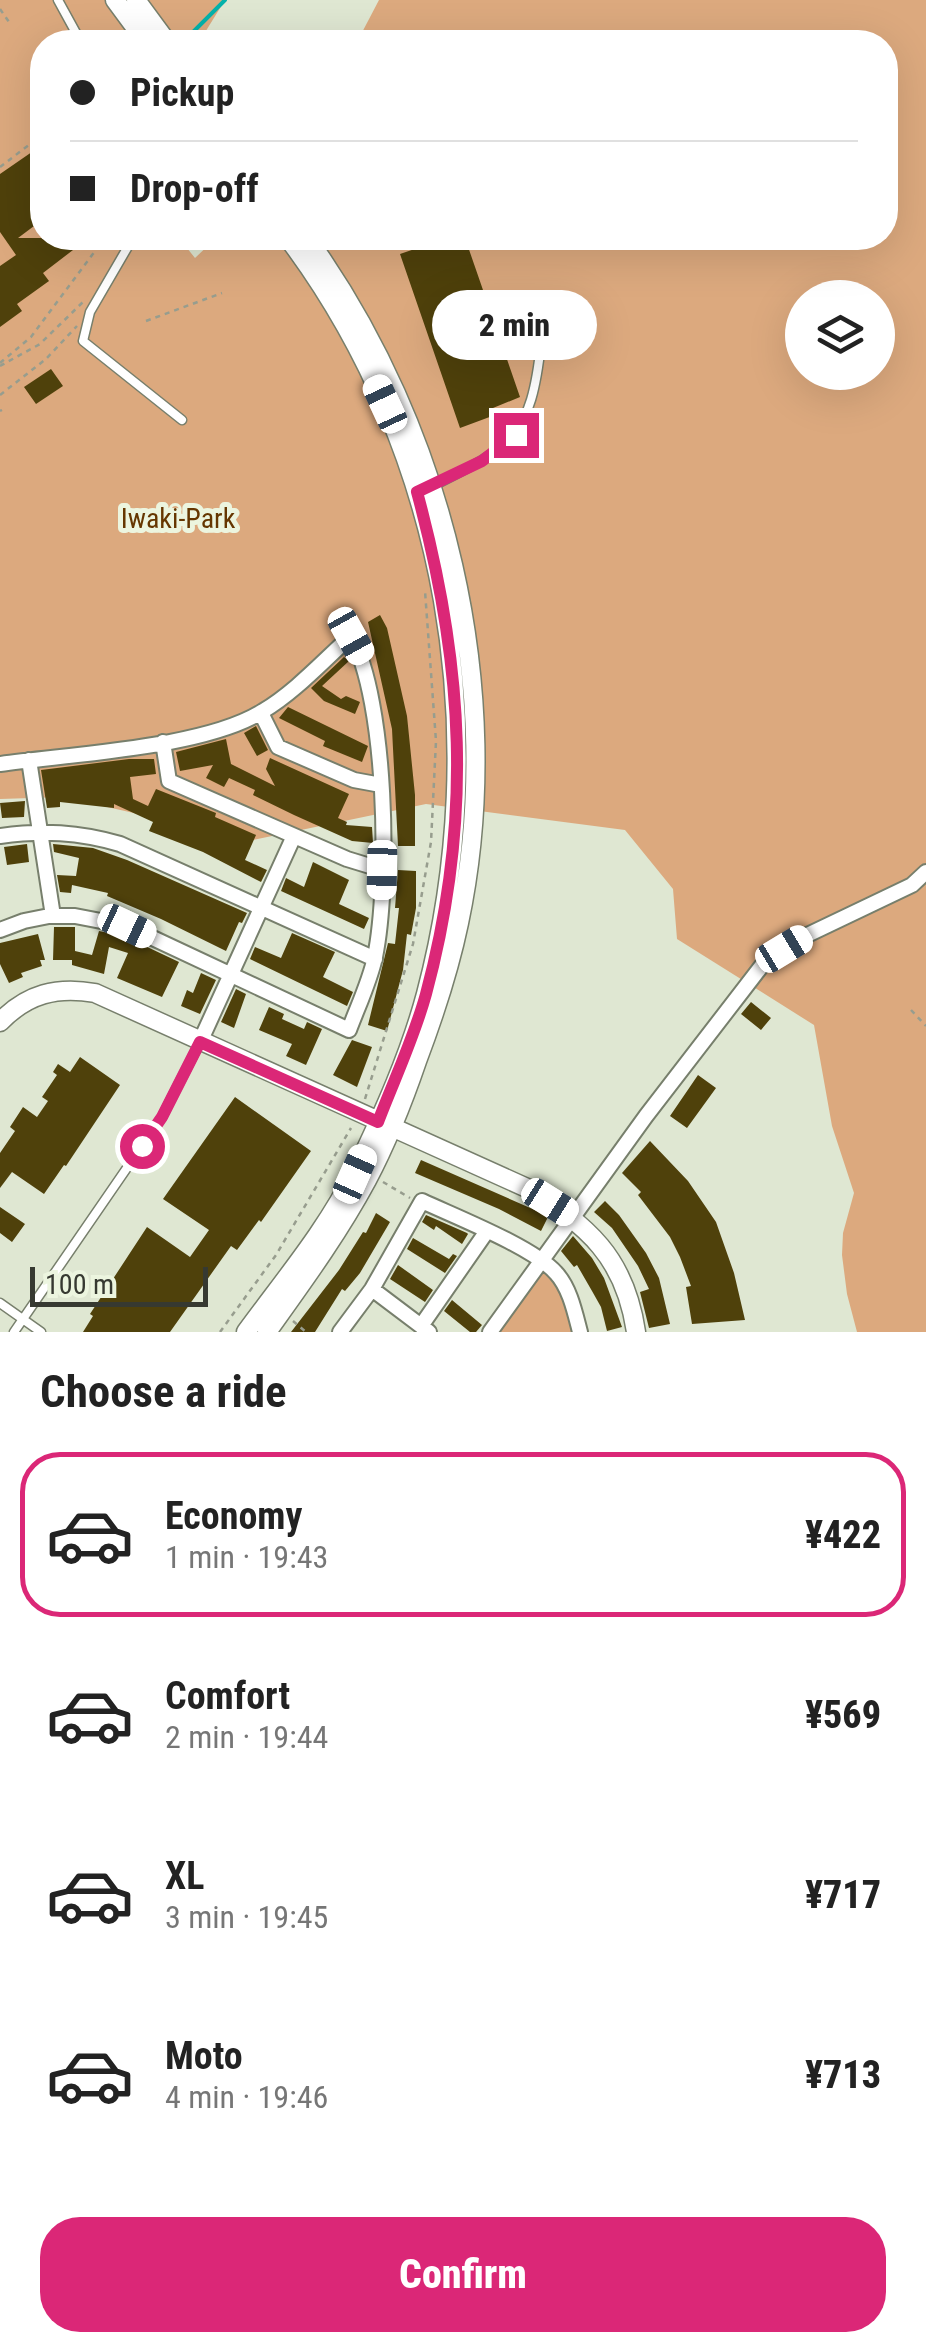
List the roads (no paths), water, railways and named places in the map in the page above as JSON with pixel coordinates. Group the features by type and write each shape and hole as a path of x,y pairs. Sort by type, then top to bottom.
{"street":[{"path":"115,0 137,30"},
{"path":"136,0 158,30"},
{"path":"296,250 365,362 425,489"},
{"path":"267,1332 328,1246 368,1178 385,1125 441,996 470,852 474,763 469,670 457,584 396,390 354,310 315,250"},
{"path":"0,764 208,734 261,713 351,636 362,656 372,707 381,785 382,870 375,959 349,1030 127,926 99,918 53,916 0,930"},
{"path":"261,713 278,747 354,780 381,785"},
{"path":"164,742 169,781 346,859 382,870"},
{"path":"29,760 53,916"},
{"path":"0,836 40,831 92,836 120,844 375,959"},
{"path":"200,1042 294,836"},
{"path":"490,1332 767,959 801,938 912,885 926,872"},
{"path":"0,1022 14,1008 39,994 71,989 95,994 527,1188 573,1217 611,1258 628,1296 636,1332"},
{"path":"246,1332 315,1237 385,1125"},
{"path":"340,1332 372,1289 422,1201 488,1231 558,1274 573,1302 580,1332"},
{"path":"372,1289 425,1329 488,1231"}],"lane":[{"path":"58,0 74,30"},
{"path":"126,250 90,312 83,341 182,420"},
{"path":"425,489 482,461 516,435 530,406 541,344"},
{"path":"14,1332 162,1117 200,1042"},
{"path":"0,1302 40,1332"}],"waterway":[{"path":"195,30 225,0"}],"park label":[{"name":"Iwaki-Park","path":"178,518"}]}
